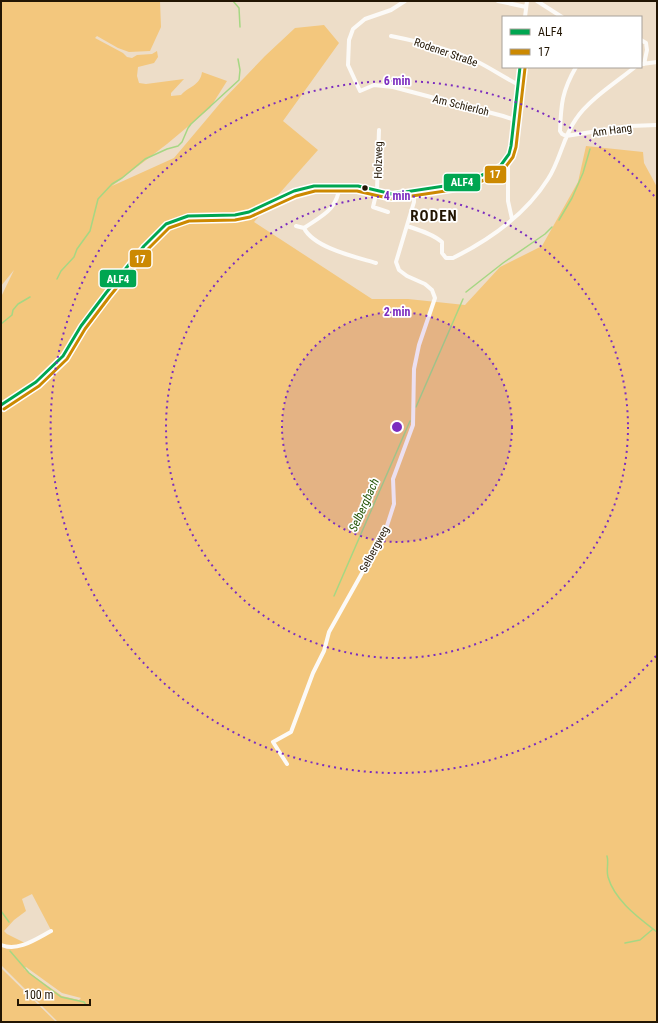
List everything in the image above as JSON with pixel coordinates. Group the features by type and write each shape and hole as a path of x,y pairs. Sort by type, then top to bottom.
{"street":[{"name":"Am Schierloh","path":"406,1 391,10 365,19 354,29 349,40 348,65 360,91 374,84 515,120"},
{"path":"498,1 526,7"},
{"path":"525,16 527,1"},
{"path":"537,1 560,16"},
{"name":"Rodener Straße","path":"391,36 427,44 457,54 477,62 519,85"},
{"path":"642,41 646,43 648,50 642,64"},
{"path":"642,64 657,62"},
{"path":"1,405 36,382 63,356 81,326 106,293 144,246 166,224 188,216 235,215 249,212 300,189 314,186 358,186 392,194 468,181 495,169 505,161 511,146 520,68"},
{"path":"566,136 560,131 563,92 575,68"},
{"path":"407,226 421,231 442,242 442,253 446,258 453,258 501,229 524,209 548,179 566,136 576,118 590,103 634,68"},
{"name":"Am Hang","path":"566,136 630,126 657,125"},
{"name":"Holzweg","path":"379,130 377,190 373,207 388,212"},
{"path":"505,161 508,168 508,201 512,219"},
{"path":"296,226 304,228 329,211 336,201 340,185"},
{"name":"Selbergweg","path":"287,764 273,742 291,732 313,673 324,651 329,632 385,532 394,504 393,479 413,425 414,369 419,345 435,298 432,290 425,284 399,270 396,262 414,202 414,191"},
{"path":"304,228 307,234 320,243 347,254 376,263"},
{"path":"1,945 8,948 18,946 51,931"}],"shaded area":[{"path":"1,1 160,1 161,27 150,51 129,52 118,48 97,36 95,38 123,53 127,57 132,58 137,55 152,54 157,51 158,57 154,63 138,67 137,76 139,83 146,84 184,79 171,93 171,96 181,95 197,83 202,72 227,81 210,108 167,144 112,186 174,158 222,101 265,56 295,28 324,25 339,43 283,121 318,150 254,222 372,299 408,299 465,305 500,267 542,246 578,182 586,146 643,152 644,163 657,187 657,1022 58,1022 1,965 1,946 11,949 52,932 32,894 22,899 26,911 14,920 4,931 25,943 8,947 1,943 1,297 14,270 1,286","holes":["26,967 62,993 81,998 79,1000 62,996 24,969"]},
{"path":"1,968 56,1022 1,1022"}],"waterway":[{"path":"233,1 239,8 240,27"},
{"path":"57,279 61,271 74,257 77,249 90,231 98,199 112,184 122,178 145,159 167,149 178,146 182,142 191,124 239,80 240,70 238,59"},
{"name":"Selbergbach","path":"559,220 572,198 583,173 590,149"},
{"name":"Selbergbach","path":"466,292 503,263 545,234 552,227"},
{"path":"1,324 12,315 13,310 18,304 30,297"},
{"name":"Selbergbach","path":"416,407 463,299"},
{"name":"Selbergbach","path":"334,596 410,421"},
{"path":"607,856 608,877 616,894 628,908 657,932"},
{"path":"1,911 9,922"},
{"path":"625,943 640,940 653,929"},
{"path":"10,951 29,973 61,997 84,1002 86,1005"}],"transit line":[{"name":"ALF4","path":"1,405 36,382 63,356 81,326 106,293 144,246 166,224 188,216 235,215 249,212 294,191 314,186 358,186 392,194 468,181 501,165 509,154 511,146 520,68"},
{"name":"17","path":"4,409 39,386 67,359 85,329 110,296 148,249 169,228 189,221 235,220 250,217 296,196 315,191 357,191 392,199 452,190 470,186 489,178 504,169 513,157 516,147 525,68"}],"district":[{"name":"RODEN","path":"434,216"}]}
